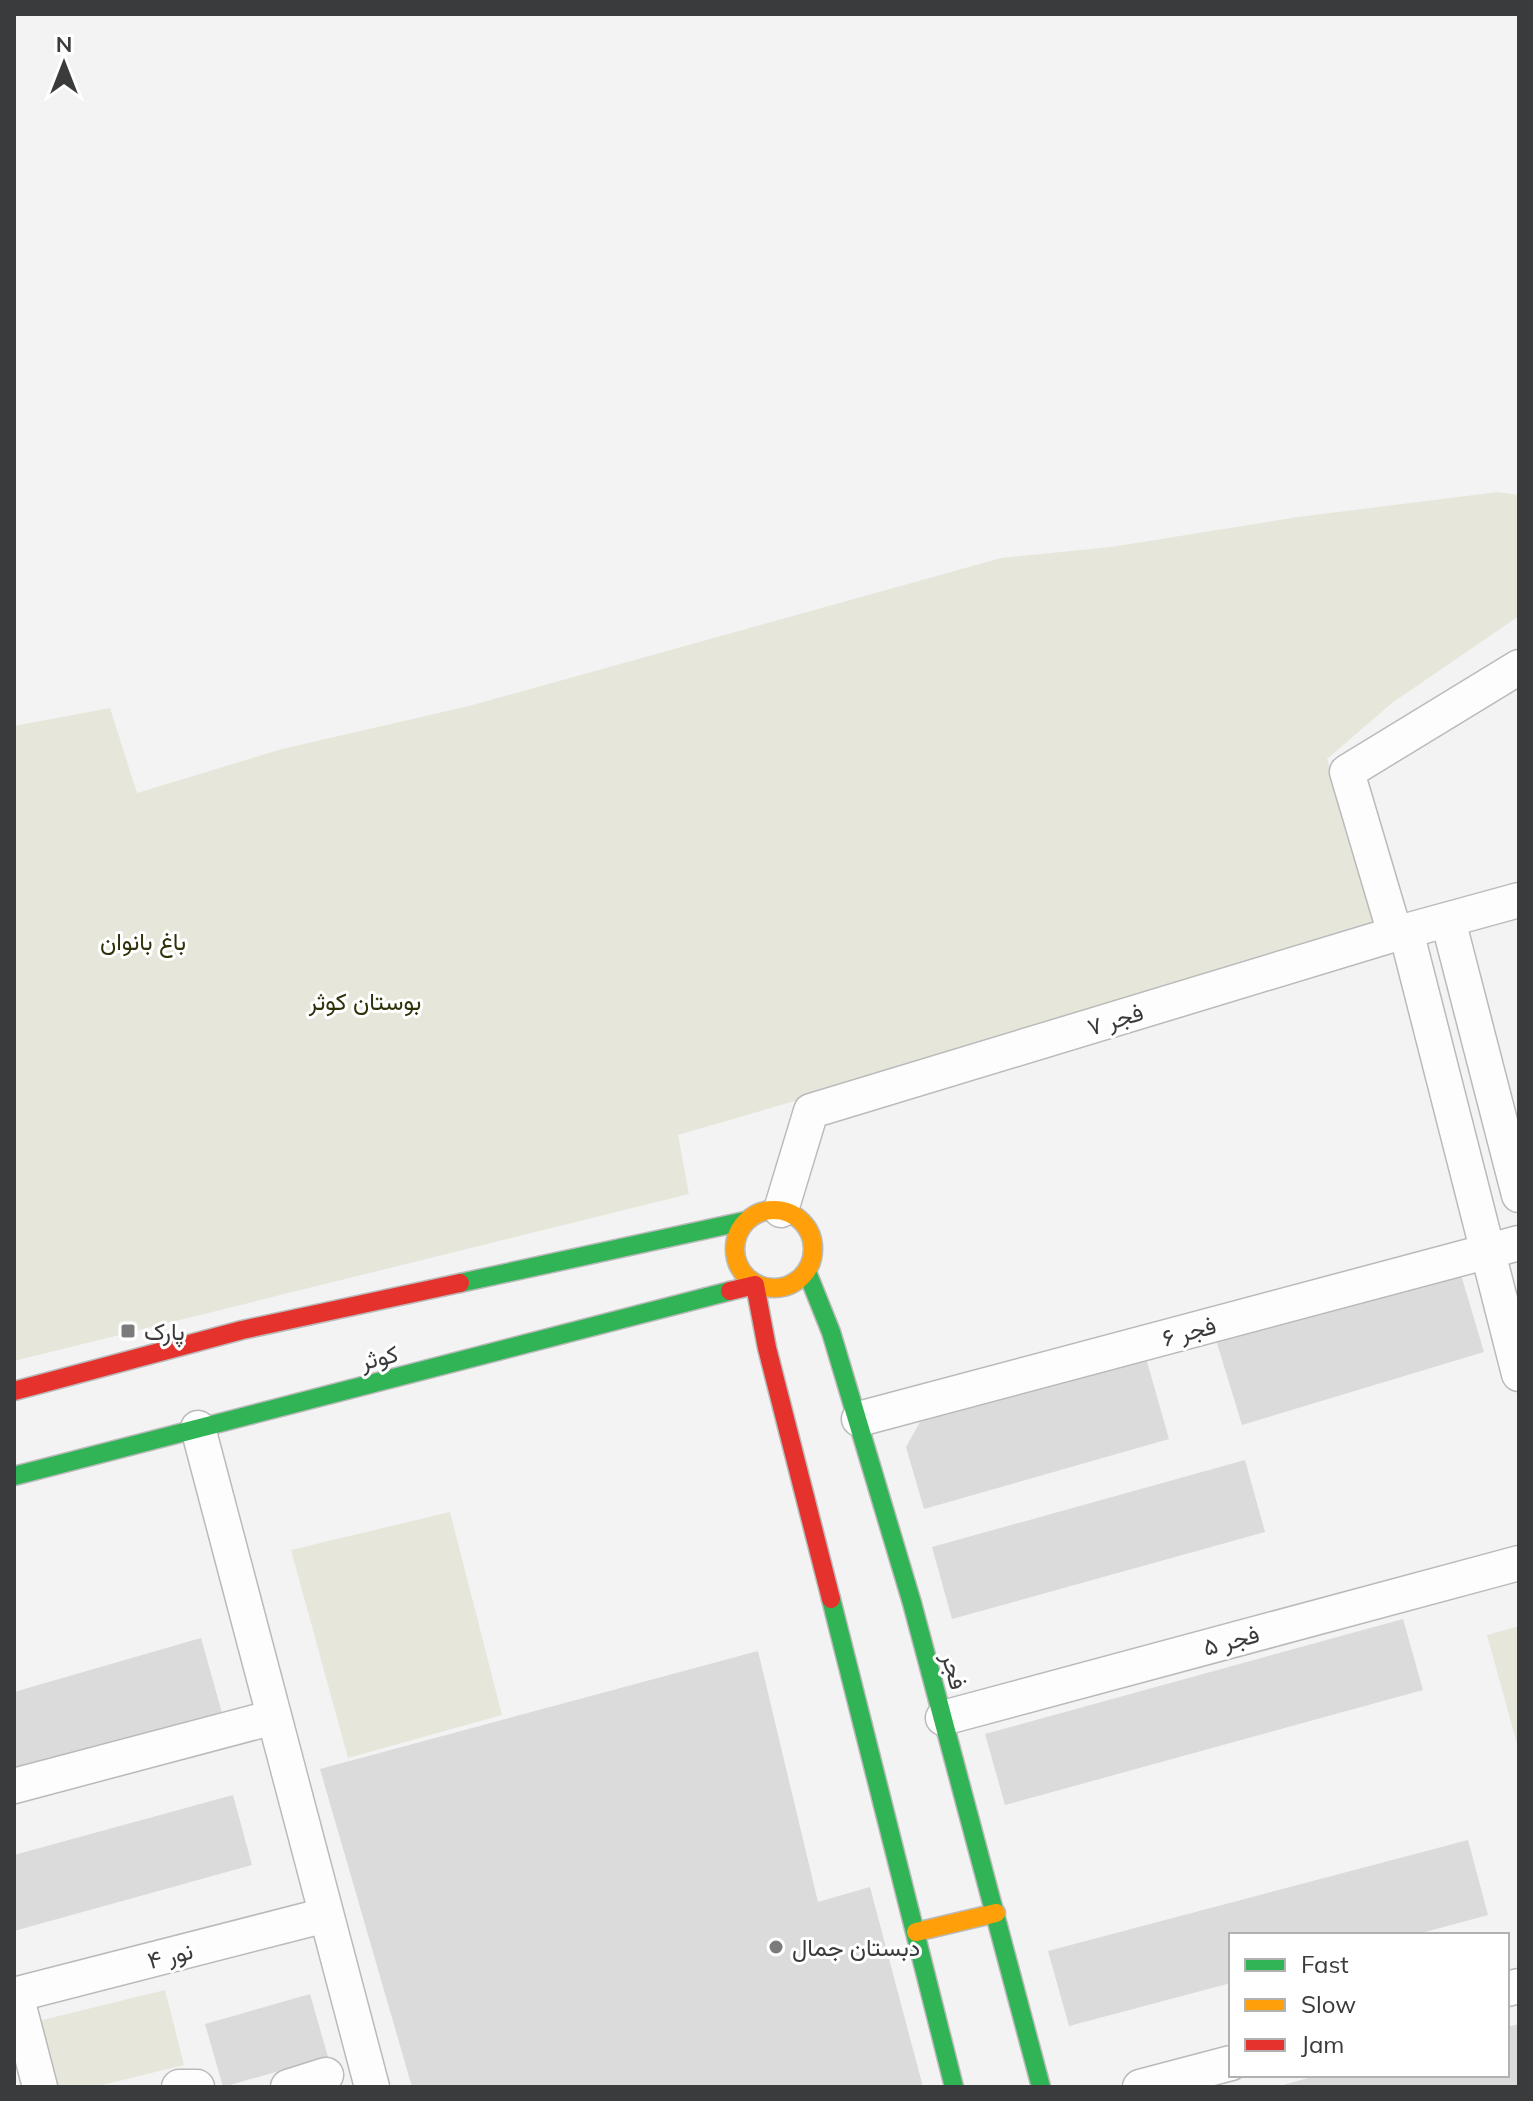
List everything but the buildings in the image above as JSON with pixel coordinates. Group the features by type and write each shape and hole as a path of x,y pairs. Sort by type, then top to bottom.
{"street":[{"path":"1519,667 1347,772 1503,1247 1519,1374"},
{"name":"فجر ۷","path":"781,1210 811,1111 1519,900"},
{"path":"1448,920 1519,1195"},
{"path":"14,1391 242,1330 745,1221 756,1214 781,1210 804,1223 810,1234 812,1260 807,1272 789,1286 766,1289 755,1285 736,1263 737,1234 745,1221"},
{"name":"فجر ۶","path":"859,1419 1503,1247"},
{"name":"فجر","path":"807,1272 831,1332 859,1419 943,1718 1041,2087"},
{"path":"755,1285 767,1348 954,2087"},
{"name":"کوثر","path":"14,1476 755,1285"},
{"path":"806,1315 831,1332"},
{"path":"767,1348 782,1320"},
{"path":"198,1428 372,2087"},
{"name":"فجر ۵","path":"943,1718 1519,1563"},
{"path":"14,1786 274,1717"},
{"path":"916,1932 996,1913"},
{"name":"نور ۴","path":"15,1995 326,1915"},
{"path":"15,1995 40,2087"},
{"path":"1140,2087 1229,2064"},
{"path":"288,2087 326,2075"},
{"path":"179,2087 191,2084 197,2087"}],"green space":[{"name":"بوستان کوثر","path":"1498,492 1519,495 1519,616 1392,703 1327,759 1380,930 678,1135 689,1194 14,1361 14,726 110,708 137,793 282,749 469,706 1001,558 1111,547 1298,517"},
{"path":"450,1512 502,1715 348,1758 291,1550"},
{"path":"1519,1626 1519,1751 1487,1635"},
{"path":"165,1990 184,2065 94,2087 54,2087 38,2021"}],"traffic: fast":[{"path":"460,1283 745,1221"},
{"path":"807,1272 831,1332 912,1603 1041,2087"},
{"path":"14,1476 730,1291"},
{"path":"831,1599 954,2087"}],"traffic: slow":[{"path":"766,1210 782,1210 796,1216 807,1227 813,1249 807,1271 796,1282 782,1288 766,1288 752,1282 741,1271 735,1257 735,1241 741,1227 752,1216 766,1210"},
{"path":"916,1932 996,1913"}],"traffic: jam":[{"path":"14,1391 242,1330 460,1283"},
{"path":"730,1291 755,1285 767,1348 831,1599"}],"place":[{"name":"پارک","path":"128,1331"},
{"name":"دبستان جمال","path":"776,1947"}],"park label":[{"name":"باغ بانوان","path":"143,941"}]}
